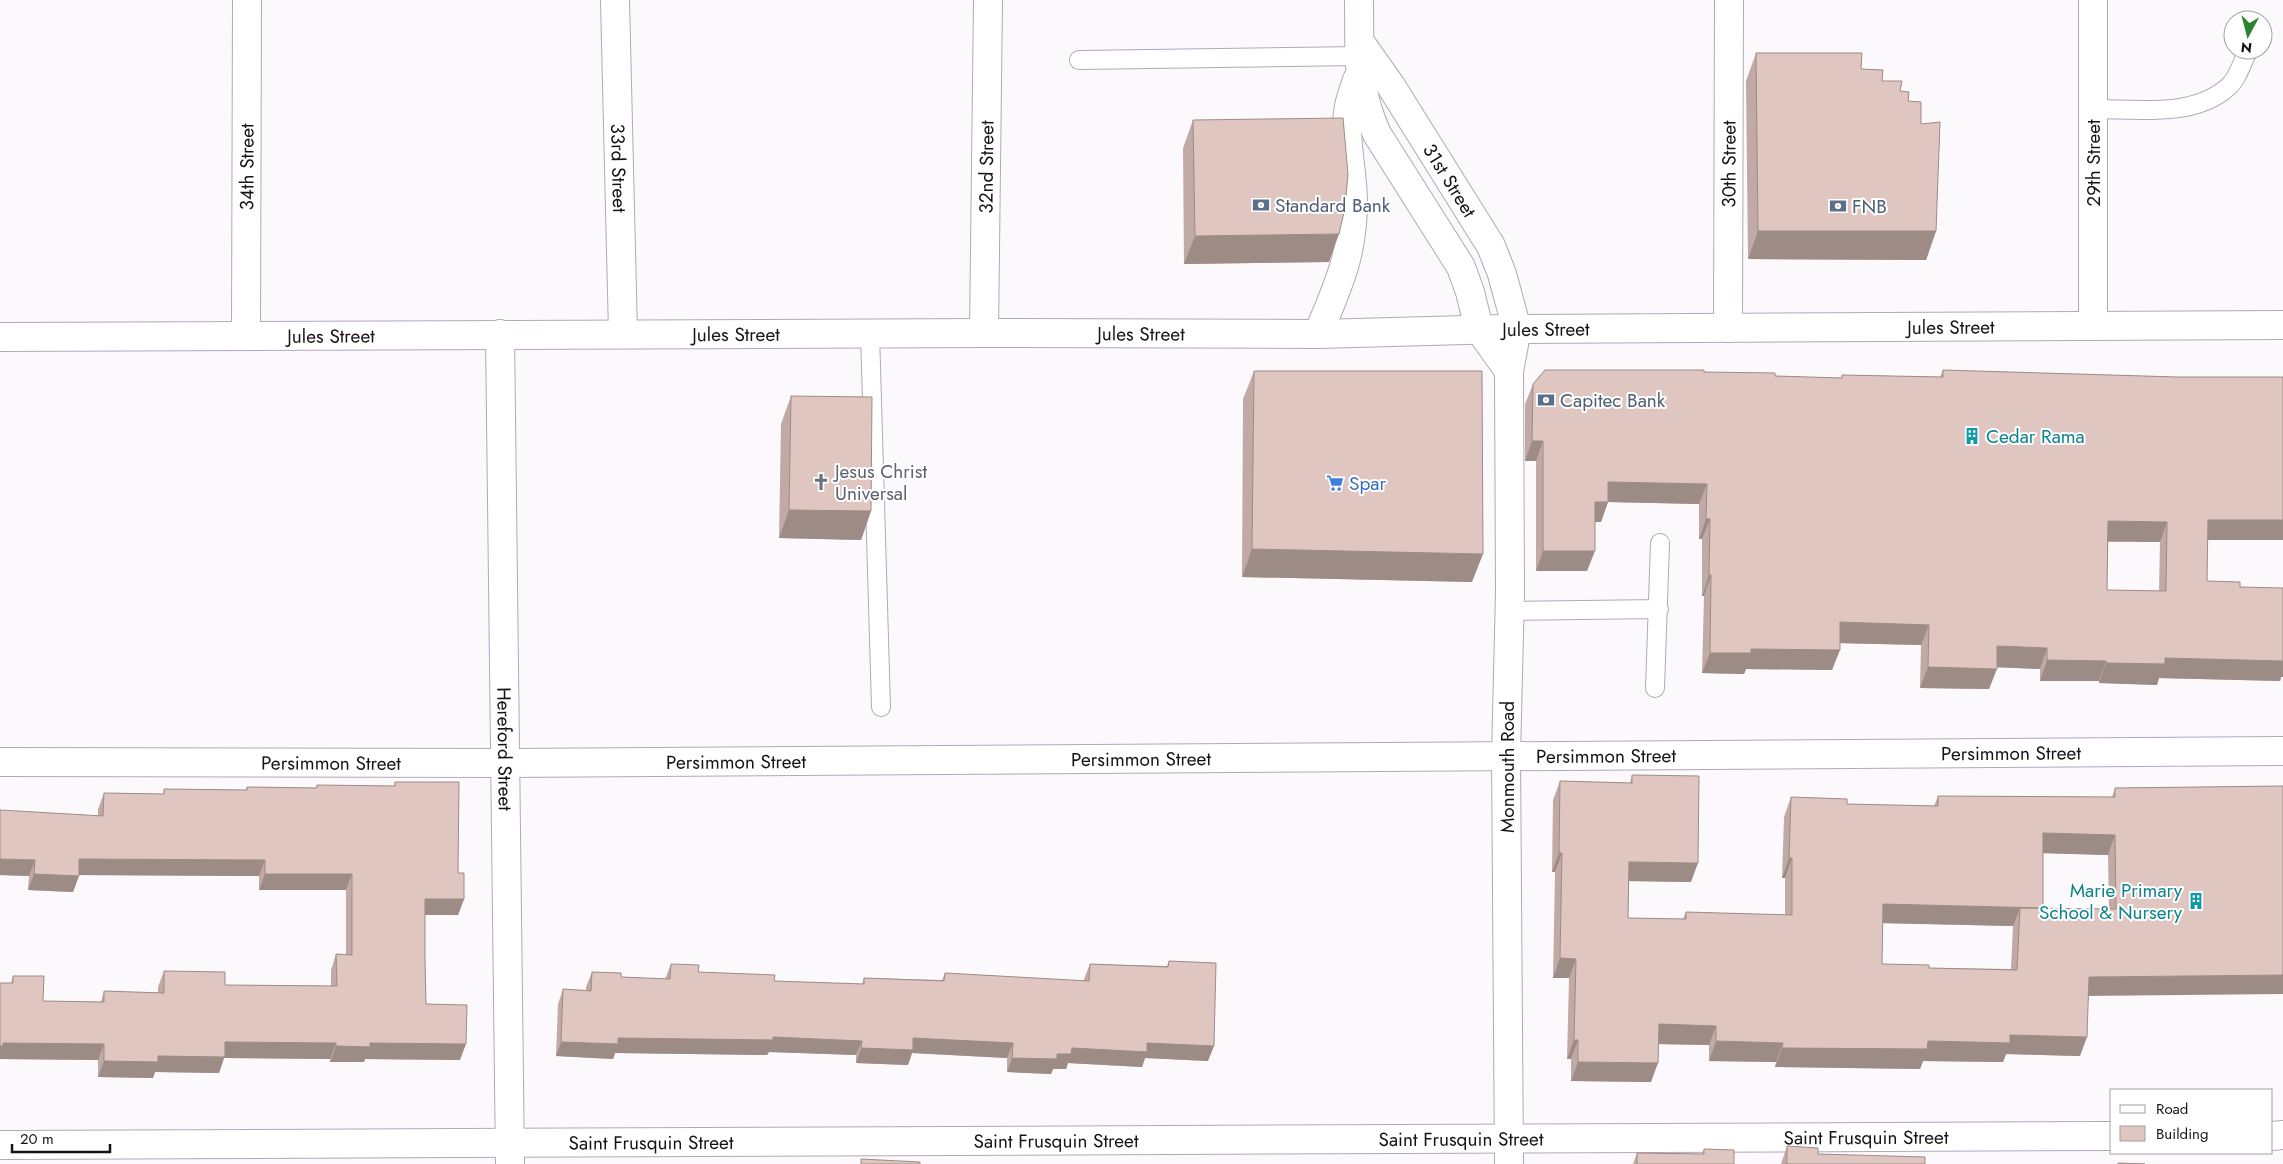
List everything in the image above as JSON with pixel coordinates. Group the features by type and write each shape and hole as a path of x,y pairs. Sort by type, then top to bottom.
{"street":[{"name":"34th Street","path":"246,334 247,0"},
{"name":"33rd Street","path":"615,0 623,334"},
{"name":"32nd Street","path":"984,333 988,0"},
{"name":"31st Street","path":"1358,0 1359,57 1365,104 1377,134 1460,268 1470,292 1479,329"},
{"name":"30th Street","path":"1728,328 1729,0"},
{"name":"29th Street","path":"2093,0 2093,326"},
{"name":"31st Street","path":"1359,57 1391,86 1491,246 1502,274 1517,329"},
{"path":"1318,334 1342,277 1351,239 1353,201 1348,128 1349,107 1359,57"},
{"name":"Jules Street","path":"0,337 246,334 1318,334 1479,329 2283,326"},
{"path":"1479,329 1508,371"},
{"name":"Monmouth Road","path":"1509,1152 1506,756 1509,611 1508,371 1517,329"},
{"name":"Hereford Street","path":"500,334 507,763 510,1153"},
{"name":"Persimmon Street","path":"0,762 507,763 2283,751"},
{"name":"Saint Frusquin Street","path":"0,1145 510,1153 1509,1152 2110,1136"}],"lane":[{"path":"1079,60 1359,57"},
{"path":"2093,109 2174,108 2204,102 2230,86 2243,60"},
{"path":"870,333 881,707"},
{"path":"1655,688 1660,543"},
{"path":"1509,611 1658,609"}],"building":[{"name":"FNB","path":"1756,53 1862,53 1861,69 1883,70 1882,81 1902,81 1900,91 1909,92 1908,101 1921,102 1921,124 1940,122 1936,231 1758,231"},
{"name":"Standard Bank","path":"1343,118 1348,174 1345,208 1339,234 1195,236 1193,120"},
{"path":"1545,370 1704,370 1704,372 1775,373 1775,376 1842,378 1842,375 1943,377 1943,370 2177,377 2283,377 2283,520 2208,520 2207,581 2240,582 2240,587 2283,588 2283,661 2165,658 2165,664 2047,660 2047,648 1997,646 1997,669 1928,667 1929,625 1840,622 1840,650 1751,649 1751,653 1710,653 1711,575 1709,575 1710,519 1706,519 1707,484 1608,482 1608,502 1595,502 1595,551 1543,551 1543,441 1532,441 1533,384","holes":["2108,521 2167,522 2166,591 2107,590"]},
{"path":"1254,371 1482,371 1483,554 1252,549"},
{"name":"Jesus Christ Universal","path":"791,396 872,397 871,511 789,510"},
{"path":"1632,775 1699,776 1698,863 1629,862 1628,918 1686,919 1686,912 1792,915 1792,858 1789,858 1791,797 1847,799 1847,804 1938,806 1938,796 2115,797 2115,788 2283,786 2283,975 2089,977 2087,1037 2010,1035 2010,1043 1928,1041 1927,1049 1782,1048 1783,1043 1716,1041 1716,1026 1659,1024 1658,1063 1578,1062 1578,1040 1574,1040 1576,959 1560,958 1562,853 1559,853 1560,781 1632,783","holes":["2043,833 2115,835 2116,909 2020,908 2017,970 1929,968 1929,965 1882,964 1883,904 2043,908"]},
{"path":"395,782 459,782 458,873 464,873 464,899 425,899 426,1004 467,1005 466,1044 370,1043 370,1047 336,1046 336,1043 225,1042 225,1057 158,1056 158,1062 104,1061 104,1044 3,1043 3,1046 0,1046 0,983 13,983 13,976 44,976 43,1001 104,1002 104,991 164,993 164,971 225,972 225,985 337,986 336,954 352,955 352,874 265,874 265,860 79,859 79,876 34,874 35,860 0,859 0,810 103,816 104,793 164,794 164,789 247,790 247,787 317,788 317,785 395,786"},
{"path":"1169,961 1216,963 1214,1046 1147,1043 1147,1052 1072,1048 1071,1054 1057,1054 1057,1059 1012,1058 1013,1043 913,1038 913,1050 861,1048 862,1041 773,1037 773,1040 618,1038 618,1044 561,1042 563,989 591,991 592,972 621,973 621,977 670,979 671,964 699,965 698,972 775,975 774,981 864,984 864,978 944,981 945,973 1089,981 1090,964 1168,967"},
{"path":"1787,1146 1818,1148 1818,1154 1925,1157 1925,1164 1787,1164"},
{"path":"1704,1149 1734,1150 1734,1164 1637,1164 1637,1153 1704,1154"},
{"path":"861,1159 920,1162 920,1164 861,1164"}],"place":[{"name":"Standard Bank","path":"1261,205"},
{"name":"FNB","path":"1838,206"},
{"name":"Capitec Bank","path":"1546,400"},
{"name":"Cedar Rama","path":"1972,436"},
{"name":"Jesus Christ Universal","path":"821,482"},
{"name":"Spar","path":"1335,483"},
{"name":"Marie Primary School & Nursery","path":"2196,901"}]}
